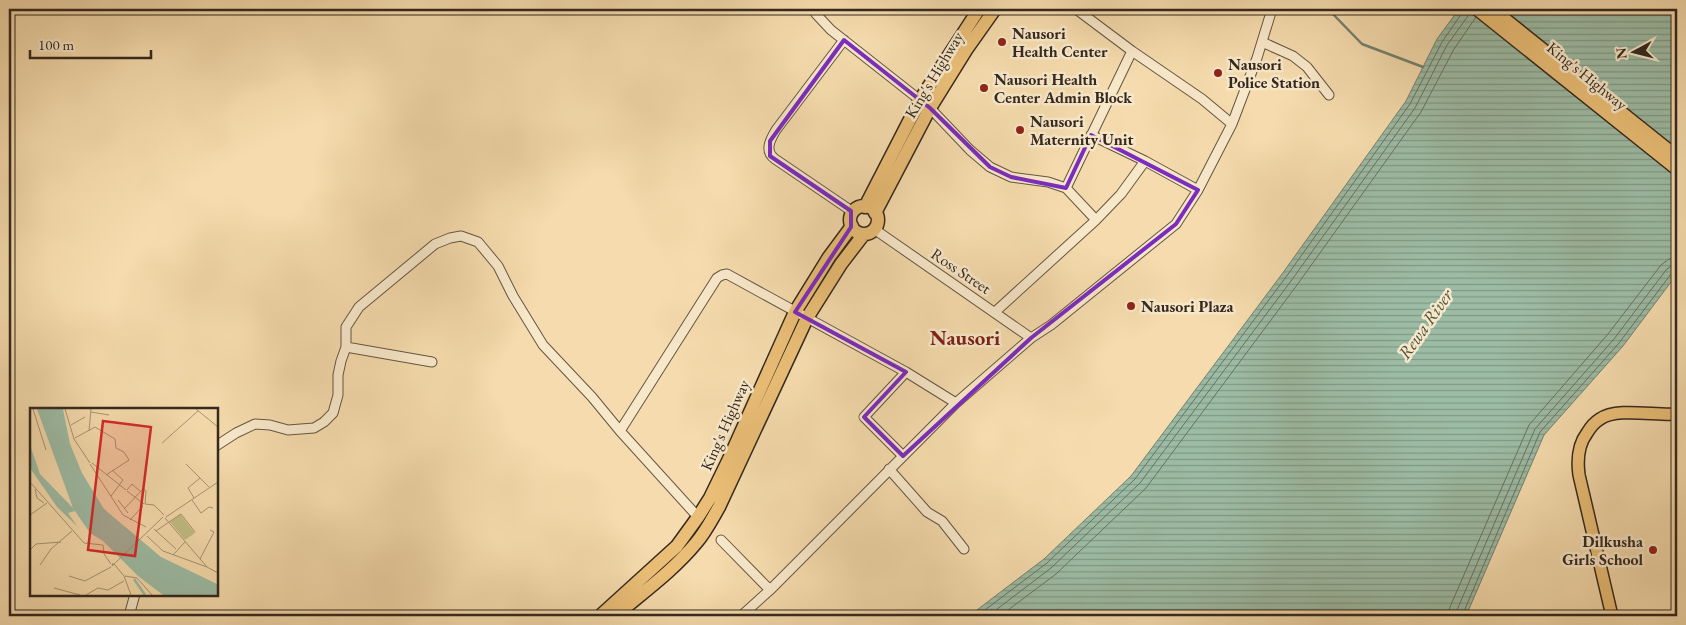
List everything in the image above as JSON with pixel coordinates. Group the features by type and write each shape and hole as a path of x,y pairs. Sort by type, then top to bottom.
{"highway":[{"name":"King's Highway","path":"870,210 920,100 979,9"},
{"name":"King's Highway","path":"870,210 966,50 995,9"},
{"name":"King's Highway","path":"1477,9 1677,169"},
{"name":"King's Highway","path":"1492,9 1677,157"},
{"path":"857,208 870,210 878,220 869,232 858,233 850,221 853,212 857,208"},
{"name":"King's Highway","path":"600,616 677,546 698,518 729,459 795,312 829,257 852,226"},
{"name":"King's Highway","path":"615,616 686,555 708,527 806,318 837,270 869,232"}],"main road":[{"path":"1612,616 1579,474 1578,460 1581,445 1584,437 1597,421 1608,415 1637,413 1677,414"}],"street":[{"path":"1076,9 1202,99 1232,124"},
{"path":"741,616 770,590 956,403 1032,338 1176,224 1198,190 1232,124 1272,9"},
{"path":"815,12 831,30 930,108 970,150 990,167 1011,177 1048,182 1066,188 1096,220"},
{"path":"844,40 776,130 770,142 769,151 770,156 775,160 853,212"},
{"path":"1262,42 1293,56 1307,67 1329,95"},
{"path":"1066,188 1132,50"},
{"path":"1091,135 1145,161 1198,190"},
{"path":"995,312 1096,220 1121,194 1145,161"},
{"name":"Ross Street","path":"869,232 995,312 1032,338"},
{"path":"218,445 255,424 270,424 288,430 314,428 324,422 333,413 338,395 340,360 346,347 346,327 359,307 435,244 461,236 478,242 498,266 513,296 543,345 592,397 698,518"},
{"path":"620,431 717,278 727,274 906,372 956,403"},
{"path":"346,347 432,362"},
{"path":"903,456 864,417 906,372"},
{"path":"889,470 927,512 942,521 964,549"},
{"path":"721,540 770,590"},
{"path":"129,616 135,595"}],"highlighted area":[{"path":"844,40 930,108 990,167 1011,177 1066,188 1091,135 1198,190 1176,224 1031,338 903,456 864,417 906,372 795,312 851,227 851,211 770,156 770,141"}],"water":[{"name":"Rewa River","path":"1459,9 1677,9 1677,274 1623,346 1544,435 1466,616 969,616 1044,559 1131,476 1282,274 1406,101 1437,39"}],"waterway":[{"path":"1328,9 1362,44 1423,67"}],"place":[{"name":"Nausori Health Center","path":"1002,42"},
{"name":"Nausori Police Station","path":"1218,73"},
{"name":"Nausori Health Center Admin Block","path":"984,88"},
{"name":"Nausori Maternity Unit","path":"1020,130"},
{"name":"Nausori Plaza","path":"1131,306"},
{"name":"Dilkusha Girls School","path":"1653,550"}],"district":[{"name":"Nausori","path":"965,337"}]}
